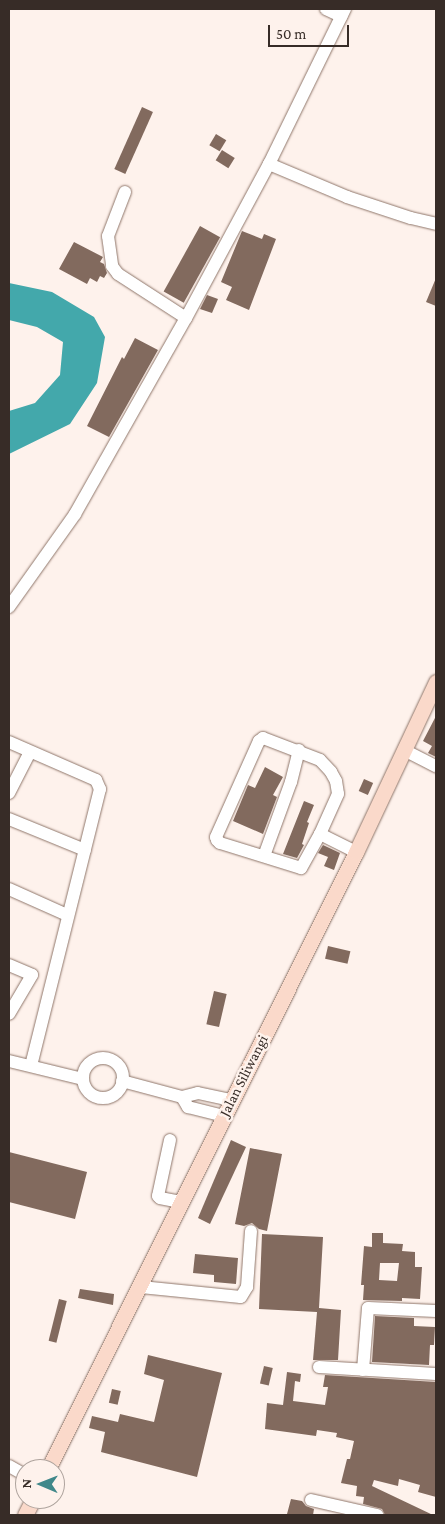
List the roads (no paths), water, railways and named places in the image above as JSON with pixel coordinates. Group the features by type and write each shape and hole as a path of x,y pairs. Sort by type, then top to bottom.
{"main road":[{"name":"Jalan Siliwangi","path":"53,1459 141,1287 223,1116 356,852 436,682"}],"street":[{"path":"9,606 75,514 186,318 269,164 343,12 326,9"},
{"path":"269,164 347,197 411,218 436,224"},
{"path":"125,192 108,236 112,266 118,274 186,318"},
{"path":"263,738 268,738 320,760 336,781 338,794 320,834 301,868 220,843 216,837 259,741 263,738"},
{"path":"9,742 96,780 100,785 30,1066"},
{"path":"264,856 291,782 299,750"},
{"path":"404,750 436,766"},
{"path":"9,793 30,752"},
{"path":"9,819 85,850"},
{"path":"320,834 356,852"},
{"path":"9,889 67,915"},
{"path":"9,965 52,982"},
{"path":"9,1014 32,975"},
{"path":"106,1058 118,1064 122,1072 122,1081 116,1093 104,1098 91,1094 86,1088 83,1079 84,1070 97,1059 106,1058"},
{"path":"9,1061 83,1079"},
{"path":"122,1081 182,1097 198,1092 232,1100"},
{"path":"182,1097 188,1106 223,1116"},
{"path":"170,1140 158,1196 181,1202"},
{"path":"141,1287 241,1297 246,1287 251,1231"},
{"path":"363,1370 368,1308 436,1311"},
{"path":"319,1367 436,1374"},
{"path":"311,1500 377,1515"}],"water":[{"path":"9,283 52,292 94,317 105,337 97,383 70,424 9,454 9,411 35,403 60,375 63,342 37,327 9,320"}]}
